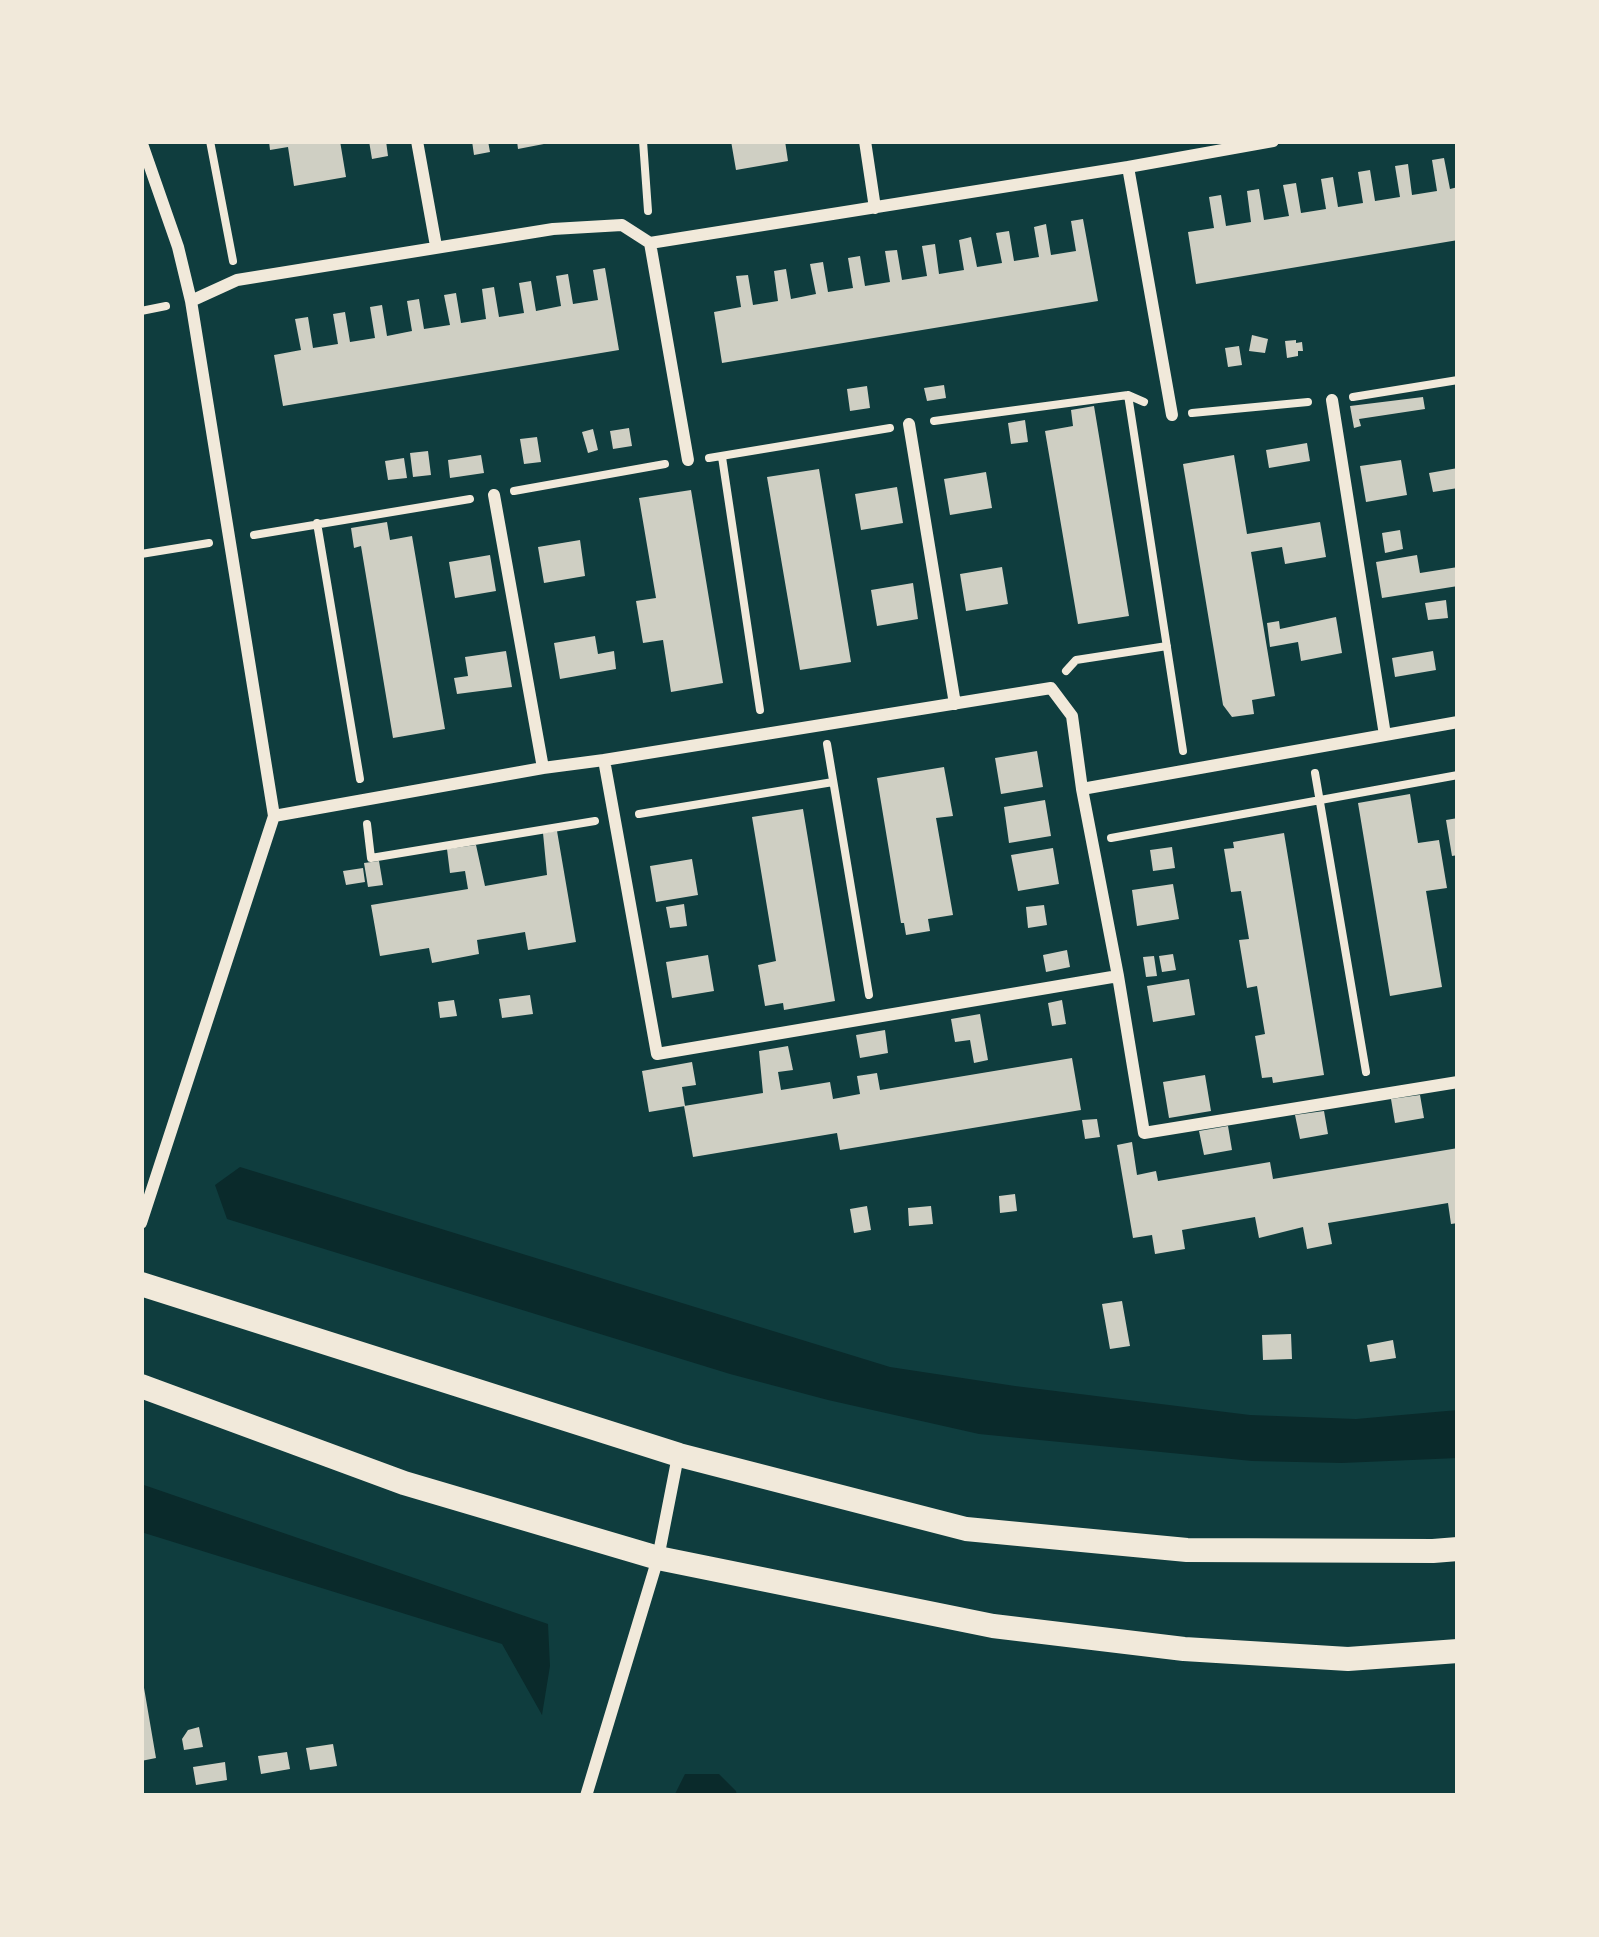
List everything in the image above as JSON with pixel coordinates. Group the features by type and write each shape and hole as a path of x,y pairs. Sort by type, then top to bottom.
{"main road":[{"path":"141,1284 679,1455 966,1529 1187,1550 1458,1549"},
{"path":"141,1386 404,1484 658,1558 993,1626 1184,1648 1348,1660 1458,1651"}],"street":[{"path":"141,141 178,247 191,301 274,816 141,1223"},
{"path":"417,141 436,246"},
{"path":"865,141 875,208"},
{"path":"191,301 237,280 436,246 554,229 622,225 650,243 1273,141"},
{"path":"1128,167 1172,415"},
{"path":"650,243 688,460"},
{"path":"1332,400 1385,735"},
{"path":"909,424 955,704"},
{"path":"494,495 543,768"},
{"path":"274,816 543,768 1051,688 1072,716 1144,1133 1458,1082"},
{"path":"1082,789 1458,722"},
{"path":"604,760 657,1054 1118,976"},
{"path":"586,1796 658,1558 679,1455"}],"path":[{"path":"210,141 237,280"},
{"path":"643,141 650,243"},
{"path":"141,554 909,424 1128,395 1172,415 1332,400 1458,380"},
{"path":"1128,395 1186,770"},
{"path":"722,457 764,734"},
{"path":"1051,688 1076,660 1167,646"},
{"path":"823,725 873,1018"},
{"path":"1311,748 1370,1097"},
{"path":"1092,841 1458,775"}],"water":[{"path":"240,1167 890,1367 1250,1415 1356,1419 1458,1410 1458,1458 1252,1461 979,1434 828,1400 227,1219 215,1185"},
{"path":"141,1484 548,1624 550,1666 542,1715 502,1644 141,1532"},
{"path":"685,1774 719,1774 737,1796 674,1796"}],"building":[{"path":"269,141 340,141 346,177 294,186 288,147 270,150"},
{"path":"369,141 386,141 388,156 372,159"},
{"path":"472,141 488,141 490,152 474,155"},
{"path":"517,141 549,141 549,143 518,149"},
{"path":"731,141 785,141 788,161 736,170"},
{"path":"1444,158 1450,189 1458,187 1458,240 1196,284 1188,232 1214,228 1209,197 1221,195 1226,226 1251,222 1247,191 1259,189 1264,220 1289,216 1283,185 1296,183 1301,213 1326,209 1321,179 1333,177 1338,207 1363,203 1358,172 1370,170 1375,201 1400,197 1395,166 1408,164 1412,195 1437,191 1432,160"},
{"path":"1083,219 1098,301 722,363 714,312 741,307 736,276 748,275 753,305 778,301 774,271 786,269 791,299 816,294 810,264 823,262 828,292 853,288 848,258 860,256 865,286 890,282 885,251 897,250 902,280 927,276 922,246 935,244 939,274 964,270 959,240 971,237 977,267 1002,263 996,233 1009,231 1014,261 1039,257 1034,227 1046,224 1051,255 1076,251 1071,221"},
{"path":"605,268 619,350 283,406 274,355 301,350 295,319 308,317 313,348 338,344 333,314 345,312 350,342 375,338 370,307 382,305 387,336 412,331 407,301 419,299 424,329 450,325 444,295 456,293 461,323 486,319 482,289 494,287 499,317 524,313 519,283 531,281 536,311 561,306 556,276 568,274 573,304 598,300 593,270"},
{"path":"1252,335 1268,339 1265,353 1249,351"},
{"path":"1285,341 1302,342 1303,351 1287,358"},
{"path":"1239,346 1242,365 1228,367 1225,348"},
{"path":"944,385 946,398 927,401 924,388"},
{"path":"867,386 870,408 850,411 847,389"},
{"path":"1423,397 1425,409 1359,419 1361,426 1354,428 1350,406"},
{"path":"1094,406 1129,616 1078,624 1045,431 1073,426 1071,410"},
{"path":"1025,420 1028,442 1011,444 1008,423"},
{"path":"629,428 632,446 613,449 610,431"},
{"path":"593,429 598,450 588,453 582,432"},
{"path":"537,437 541,462 524,464 520,439"},
{"path":"1307,443 1310,461 1269,468 1266,450"},
{"path":"428,451 431,475 413,477 410,453"},
{"path":"481,455 484,473 450,478 448,460"},
{"path":"1234,455 1247,534 1320,522 1326,557 1285,564 1282,547 1251,552 1275,696 1252,700 1254,714 1232,717 1223,705 1183,464"},
{"path":"404,458 407,478 388,480 385,461"},
{"path":"1401,460 1407,495 1366,502 1360,466"},
{"path":"1458,468 1458,488 1433,492 1429,473"},
{"path":"819,469 851,662 800,670 767,477"},
{"path":"986,472 992,508 950,515 944,479"},
{"path":"897,487 903,523 861,530 855,494"},
{"path":"691,490 723,683 671,692 663,640 643,643 636,601 656,598 639,498"},
{"path":"387,522 390,540 412,536 445,729 393,738 361,546 354,548 351,528"},
{"path":"1400,530 1403,549 1385,553 1382,533"},
{"path":"580,540 585,576 544,583 538,547"},
{"path":"490,555 496,591 455,598 449,562"},
{"path":"1417,555 1420,573 1458,567 1458,586 1382,598 1376,562"},
{"path":"1002,567 1008,604 966,611 960,574"},
{"path":"913,583 918,619 877,626 871,590"},
{"path":"1446,600 1448,618 1428,620 1425,603"},
{"path":"1336,617 1342,653 1301,661 1298,642 1270,647 1267,623 1279,621 1280,629"},
{"path":"595,636 598,654 614,651 616,669 560,679 554,643"},
{"path":"506,651 512,687 457,694 454,678 468,676 465,657"},
{"path":"1433,651 1436,670 1395,677 1392,658"},
{"path":"1037,751 1043,787 1001,794 995,758"},
{"path":"944,767 953,816 936,818 953,915 928,919 930,931 906,935 877,778"},
{"path":"1410,794 1418,843 1439,840 1447,888 1426,891 1442,987 1390,996 1358,803"},
{"path":"1045,800 1051,836 1009,843 1004,807"},
{"path":"803,809 835,1001 784,1010 783,1003 765,1006 758,965 776,961 752,817"},
{"path":"1458,818 1458,855 1452,856 1446,820"},
{"path":"557,831 576,942 528,950 525,932 477,940 479,954 432,963 429,948 380,956 371,905 468,889 465,871 450,873 447,849 476,845 485,886 547,875 543,833"},
{"path":"1284,833 1324,1075 1273,1083 1272,1077 1262,1078 1255,1036 1265,1034 1257,986 1247,988 1239,940 1249,939 1241,891 1231,892 1224,849 1234,848 1233,842"},
{"path":"1172,847 1175,868 1153,871 1150,850"},
{"path":"1053,848 1059,884 1018,891 1011,855"},
{"path":"692,859 698,895 656,902 650,866"},
{"path":"379,861 383,885 368,887 364,863"},
{"path":"363,868 365,882 346,885 343,871"},
{"path":"1173,884 1179,919 1137,926 1132,890"},
{"path":"684,904 687,926 670,928 666,907"},
{"path":"1044,905 1047,925 1028,928 1026,907"},
{"path":"1067,950 1070,967 1046,972 1043,955"},
{"path":"1173,954 1176,970 1162,972 1159,956"},
{"path":"708,955 714,991 672,998 666,962"},
{"path":"1154,956 1157,976 1146,977 1143,957"},
{"path":"1189,979 1195,1015 1153,1022 1147,986"},
{"path":"530,995 533,1014 502,1018 499,999"},
{"path":"454,1000 457,1016 440,1018 438,1002"},
{"path":"1062,1000 1066,1024 1052,1026 1048,1003"},
{"path":"980,1014 988,1060 974,1063 970,1040 955,1042 951,1019"},
{"path":"885,1030 888,1053 860,1058 856,1035"},
{"path":"788,1046 793,1070 778,1072 781,1090 830,1082 833,1099 860,1094 857,1076 877,1073 880,1090 1072,1058 1081,1110 840,1150 837,1133 693,1157 684,1106 763,1093 759,1051"},
{"path":"692,1062 696,1085 682,1087 685,1106 649,1112 642,1071"},
{"path":"1205,1075 1211,1111 1169,1118 1163,1082"},
{"path":"1420,1095 1424,1118 1395,1123 1391,1099"},
{"path":"1324,1111 1328,1134 1300,1139 1295,1115"},
{"path":"1097,1119 1100,1137 1085,1139 1082,1120"},
{"path":"1228,1126 1232,1150 1204,1155 1199,1131"},
{"path":"1132,1142 1137,1175 1156,1171 1158,1181 1270,1162 1273,1179 1458,1148 1458,1223 1451,1224 1448,1203 1328,1223 1332,1244 1307,1249 1303,1227 1259,1238 1255,1217 1182,1230 1185,1249 1155,1254 1152,1235 1133,1238 1117,1145"},
{"path":"1015,1194 1017,1211 1000,1213 999,1196"},
{"path":"867,1206 871,1230 854,1233 850,1209"},
{"path":"931,1206 933,1224 909,1226 908,1208"},
{"path":"1122,1301 1130,1346 1110,1349 1102,1304"},
{"path":"1291,1334 1292,1359 1263,1360 1262,1335"},
{"path":"1393,1340 1396,1358 1370,1362 1367,1345"},
{"path":"141,1682 156,1758 141,1761"},
{"path":"199,1727 203,1747 184,1750 182,1739 188,1730"},
{"path":"333,1744 337,1766 310,1770 306,1748"},
{"path":"287,1752 290,1769 261,1774 258,1756"},
{"path":"225,1762 227,1780 196,1785 193,1767"}]}
